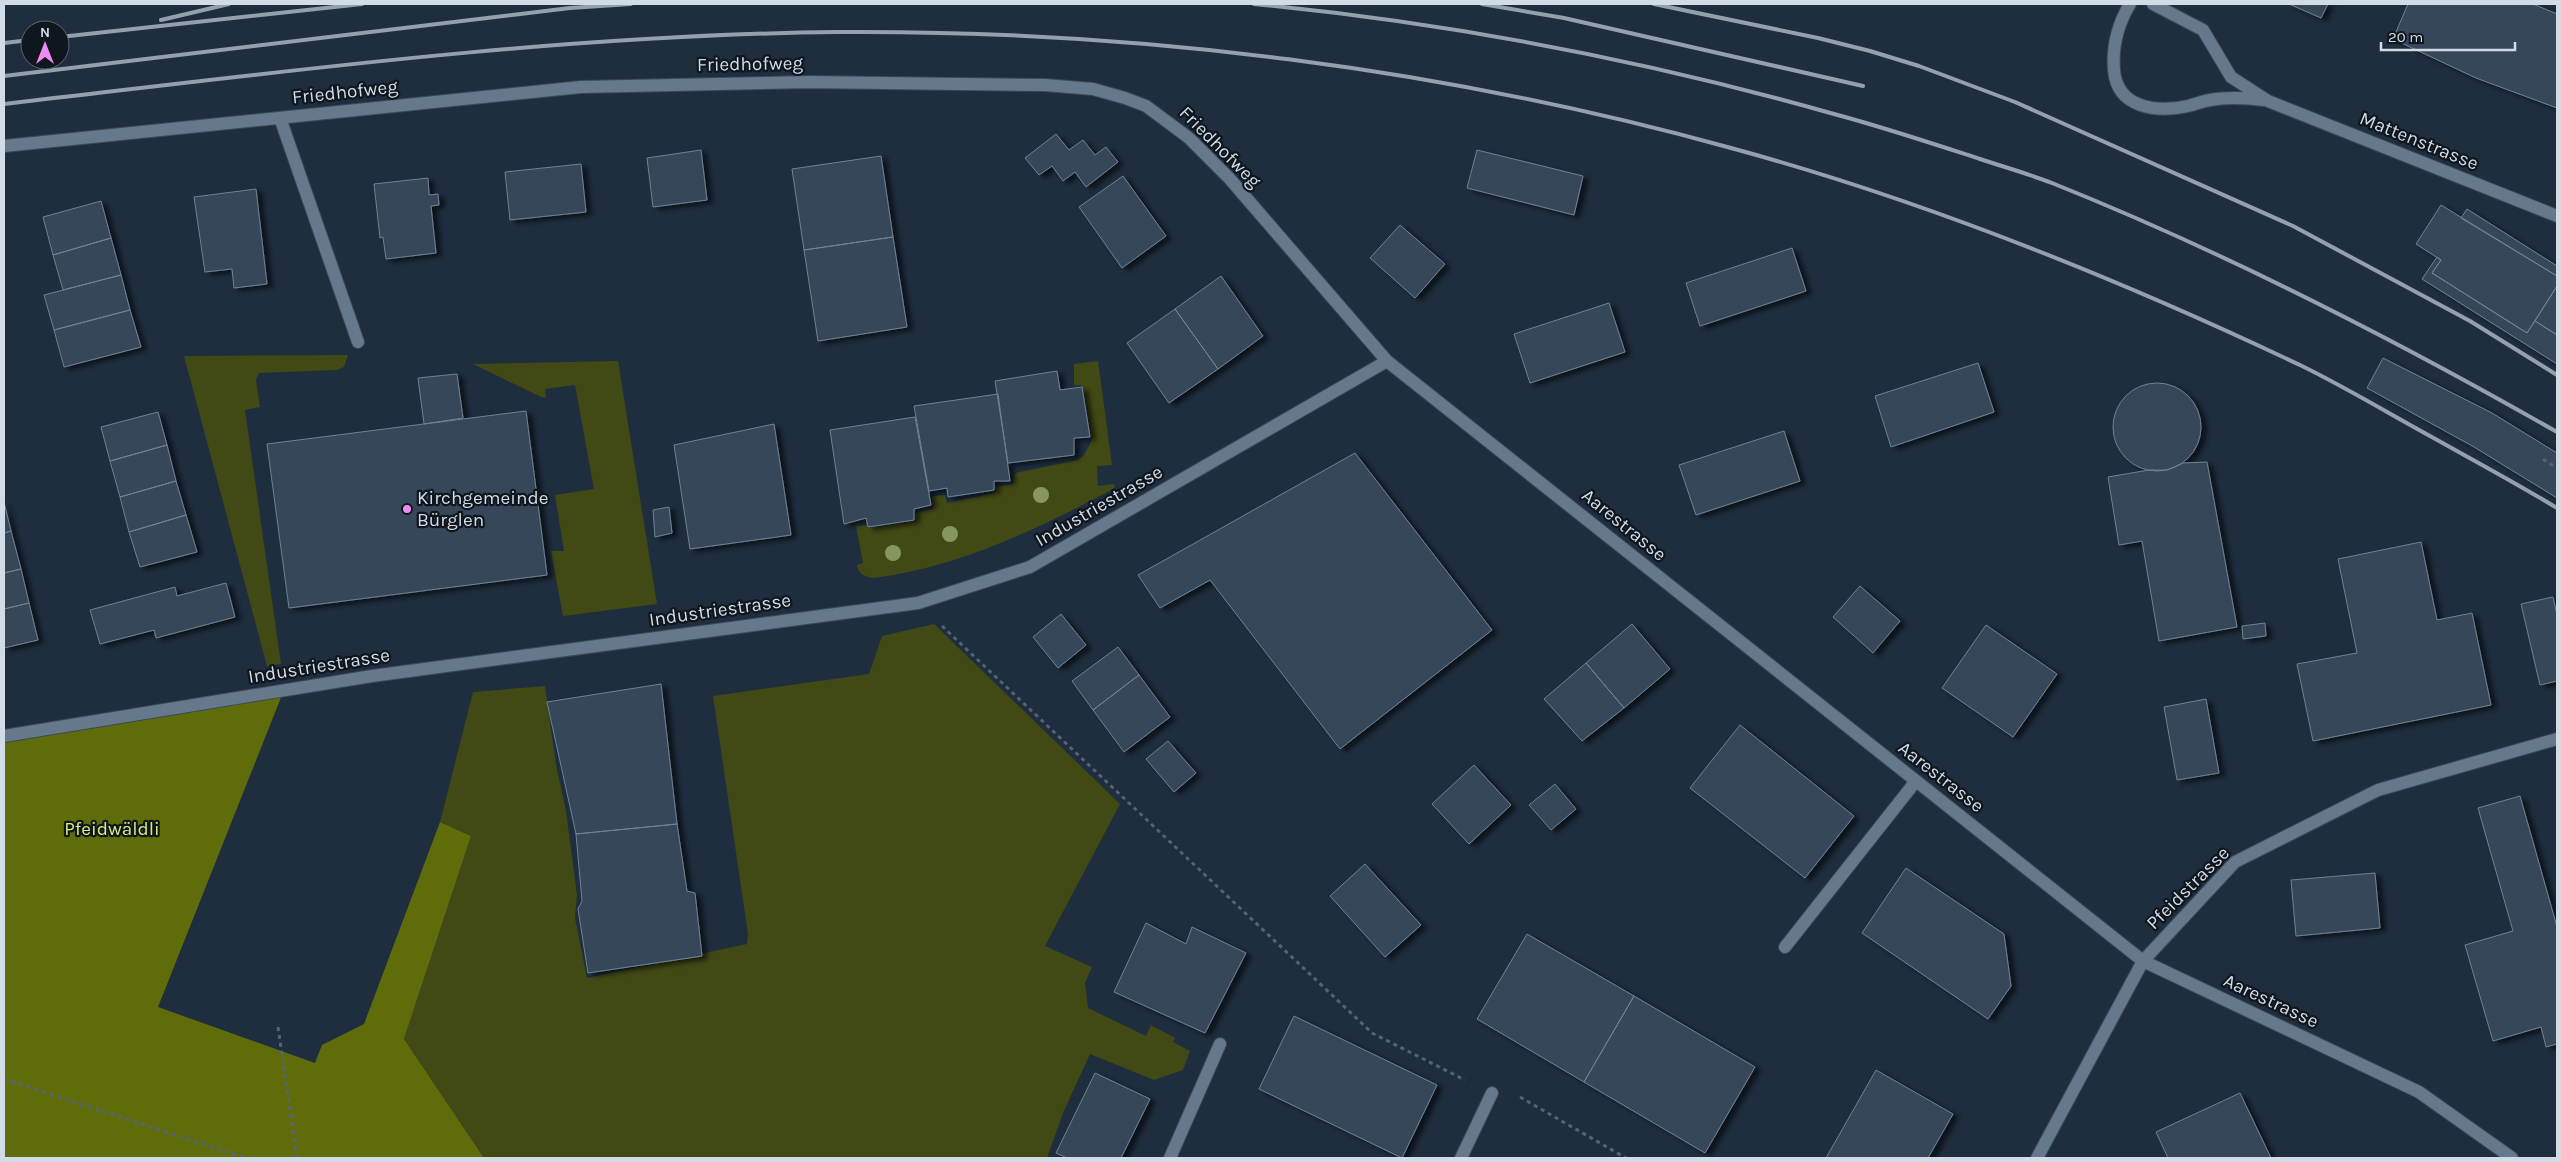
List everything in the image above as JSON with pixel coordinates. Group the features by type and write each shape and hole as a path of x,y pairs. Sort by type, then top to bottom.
{"street":[{"name":"Mattenstrasse","path":"2130,4 2116,35 2113,58 2115,84 2132,102 2149,109 2187,106 2210,100 2250,98 2268,100"},
{"name":"Mattenstrasse","path":"2153,4 2203,30 2231,77 2268,100 2557,216"},
{"name":"Friedhofweg","path":"4,146 502,94 645,85 808,82 1045,85 1093,90 1125,98 1146,106 1189,138 1229,178 1387,361"},
{"path":"280,118 358,342"},
{"name":"Industriestrasse","path":"4,736 372,676 918,603 1030,567 1387,361"},
{"name":"Aarestrasse","path":"1387,361 2143,961 2419,1092 2512,1158"},
{"name":"Pfeidstrasse","path":"2037,1158 2143,961 2235,862 2378,790 2557,738"},
{"path":"1785,947 1916,782"},
{"path":"1170,1158 1220,1044"},
{"path":"1461,1158 1492,1094"}],"path":[{"path":"2543,459 2557,468"},
{"path":"918,603 1372,1033 1492,1094 1523,1098 1626,1158"},
{"path":"278,1028 297,1158"},
{"path":"4,1079 246,1158"}],"green space":[{"path":"348,355 344,367 337,370 259,373 256,380 260,407 245,410 281,664 267,666 184,356"},
{"path":"618,361 657,604 563,616 551,551 564,551 555,495 594,489 575,385 545,389 546,398 541,397 473,364"},
{"path":"1098,361 1112,465 1097,466 1098,486 1114,484 1115,488 1028,531 968,555 906,573 874,578 861,573 857,565 863,563 856,526 867,525 868,528 915,521 915,513 933,509 932,496 945,495 947,503 995,493 995,487 1013,484 1015,473 1078,460 1084,455 1092,440 1084,392 1081,385 1074,385 1074,364"},
{"path":"934,624 1120,804 1045,946 1092,967 1085,983 1088,1008 1146,1036 1151,1025 1175,1038 1173,1042 1190,1051 1183,1070 1154,1080 1090,1054 1063,1113 1047,1158 484,1158 404,1039 471,836 440,822 473,692 545,686 556,765 566,811 577,895 575,918 587,978 747,944 748,934 713,696 869,674 882,636"},
{"name":"Pfeidwäldli","path":"284,690 158,1007 315,1063 322,1045 364,1024 440,822 471,836 404,1039 484,1158 4,1158 4,736"}],"building":[{"path":"2289,4 2328,4 2321,18"},
{"path":"2408,4 2533,4 2557,14 2557,108 2476,78 2393,39"},
{"path":"1056,134 1069,150 1083,140 1095,155 1106,147 1118,162 1086,187 1075,172 1063,181 1052,166 1039,175 1025,158"},
{"path":"701,150 707,200 653,207 647,158"},
{"path":"1477,150 1583,176 1574,215 1467,188"},
{"path":"881,156 893,237 804,250 792,169"},
{"path":"581,164 586,212 510,220 505,172"},
{"path":"1123,176 1166,236 1122,268 1079,207"},
{"path":"428,178 429,195 438,194 439,205 431,206 436,253 386,259 383,237 380,238 374,184"},
{"path":"256,189 267,284 234,288 232,269 205,272 194,197"},
{"path":"101,201 111,238 53,255 43,217"},
{"path":"2441,205 2557,276 2557,286 2527,333 2432,273 2441,260 2416,244"},
{"path":"2467,209 2557,266 2557,276 2461,218"},
{"path":"1400,225 1445,264 1415,298 1370,258"},
{"path":"893,237 907,327 818,341 804,250"},
{"path":"111,238 121,275 63,290 53,255"},
{"path":"1792,248 1806,291 1700,326 1686,283"},
{"path":"2437,257 2441,260 2432,273 2527,333 2535,321 2557,335 2557,364 2422,279"},
{"path":"121,275 130,310 54,330 44,295"},
{"path":"1221,276 1263,336 1218,369 1175,309"},
{"path":"2557,286 2557,335 2535,321"},
{"path":"1609,303 1625,352 1530,383 1514,334"},
{"path":"1175,309 1218,369 1169,403 1127,343"},
{"path":"130,310 141,347 64,367 54,330"},
{"path":"2383,358 2492,413 2557,453 2557,498 2474,447 2367,388"},
{"path":"1978,363 1994,412 1891,447 1875,396"},
{"path":"1057,371 1060,390 1082,387 1090,437 1074,438 1074,455 1008,463 995,381"},
{"path":"457,374 463,418 424,424 418,378"},
{"path":"2157,383 2174,387 2188,396 2197,410 2201,427 2197,444 2188,458 2174,467 2157,471 2140,467 2126,458 2117,444 2113,427 2117,410 2126,396 2140,387"},
{"path":"998,394 1010,481 994,481 994,490 948,497 947,488 929,491 914,406"},
{"name":"Kirchgemeinde Bürglen","path":"526,411 547,575 289,608 267,444"},
{"path":"158,412 167,445 110,461 101,427"},
{"path":"915,417 931,505 914,509 914,520 868,527 866,518 844,524 830,430"},
{"path":"774,424 791,535 690,549 674,445"},
{"path":"1784,431 1800,481 1696,515 1679,465"},
{"path":"167,445 176,481 120,497 110,461"},
{"path":"1355,453 1492,630 1340,749 1210,580 1160,608 1138,575"},
{"path":"2207,462 2237,627 2159,641 2142,541 2119,545 2108,477 2149,470 2167,470 2183,463"},
{"path":"176,481 186,515 129,532 120,497"},
{"path":"4,502 11,531 4,533"},
{"path":"669,507 672,533 655,537 653,510"},
{"path":"186,515 197,552 140,567 129,532"},
{"path":"11,531 21,569 4,573 4,533"},
{"path":"2421,542 2437,620 2472,613 2491,705 2313,741 2297,664 2357,653 2338,559"},
{"path":"21,569 29,603 4,609 4,573"},
{"path":"226,583 235,617 156,638 154,630 100,644 90,610 175,587 177,596"},
{"path":"1860,586 1900,621 1873,653 1833,617"},
{"path":"2553,597 2557,615 2557,681 2540,685 2521,604"},
{"path":"29,603 38,640 4,648 4,609"},
{"path":"1061,614 1086,645 1058,668 1033,637"},
{"path":"2265,623 2266,636 2243,639 2242,626"},
{"path":"1632,624 1670,669 1624,708 1586,663"},
{"path":"1986,625 2057,674 2013,737 1942,688"},
{"path":"1118,647 1139,675 1093,710 1072,681"},
{"path":"1586,663 1624,708 1582,741 1544,699"},
{"path":"1139,675 1170,717 1124,752 1093,710"},
{"path":"661,684 677,824 576,834 547,702"},
{"path":"2206,699 2219,773 2177,780 2164,707"},
{"path":"1740,725 1854,816 1805,878 1690,788"},
{"path":"1168,741 1196,773 1174,792 1146,759"},
{"path":"1474,765 1511,805 1469,844 1432,804"},
{"path":"1555,784 1576,809 1551,830 1529,805"},
{"path":"2520,796 2557,927 2557,1044 2546,1047 2541,1027 2493,1041 2465,945 2513,931 2478,808"},
{"path":"677,824 687,891 695,893 702,956 588,973 578,909 582,901 576,834"},
{"path":"1365,864 1421,925 1385,957 1330,896"},
{"path":"1906,868 2004,934 2011,986 1988,1019 1862,933"},
{"path":"2375,873 2380,928 2296,936 2291,880"},
{"path":"1146,923 1186,944 1192,927 1246,953 1205,1033 1114,992"},
{"path":"1527,934 1634,996 1584,1082 1477,1019"},
{"path":"1634,996 1755,1067 1705,1153 1584,1082"},
{"path":"1294,1016 1437,1085 1402,1158 1259,1089"},
{"path":"1876,1070 1953,1114 1928,1158 1826,1158"},
{"path":"1095,1073 1150,1099 1121,1158 1067,1158 1056,1153"},
{"path":"2240,1093 2271,1158 2168,1158 2156,1132"}],"railway":[{"path":"161,20 229,4"},
{"path":"70,36 362,4"},
{"path":"4,76 570,8 631,4"},
{"path":"1254,4 1327,12 1474,33 1619,60 1763,95 1907,135 2052,183 2182,238 2372,331 2557,432"},
{"path":"1482,4 1564,18 1863,86"},
{"path":"1654,4 1818,38 1870,51 1919,66 2015,102 2293,226 2470,321 2557,375"},
{"path":"4,104 316,68 524,48 629,40 838,32 951,33 1063,38 1289,59 1401,76 1512,96 1622,120 1804,169 1950,217 2093,273 2302,366 2557,508"},
{"path":"4,43 20,41"}],"place":[{"name":"Kirchgemeinde Bürglen","path":"407,509"}]}
